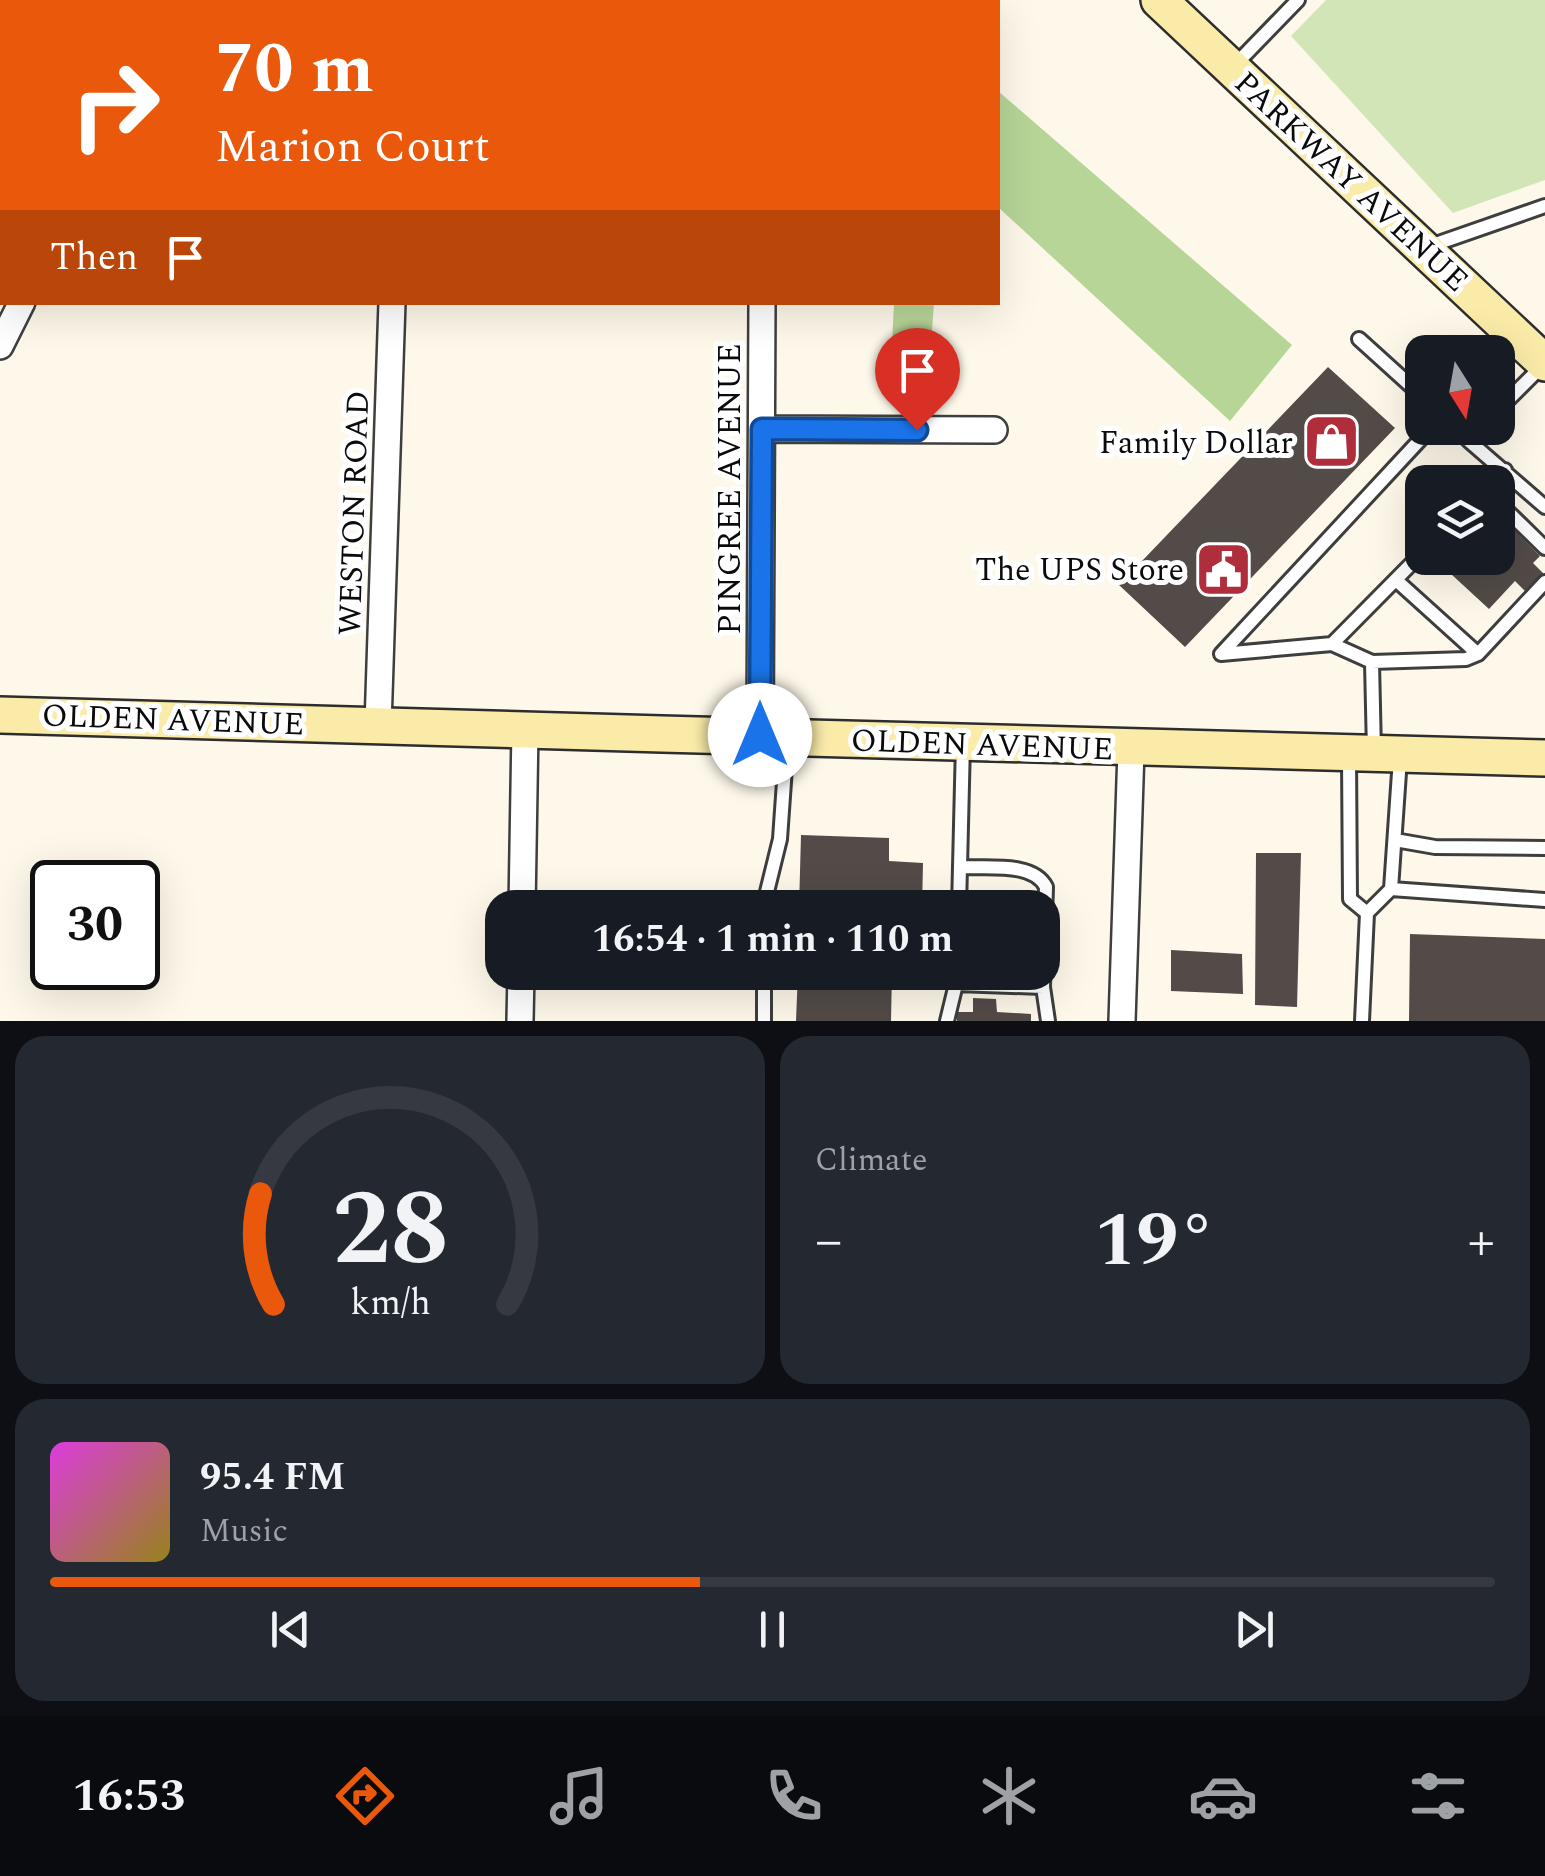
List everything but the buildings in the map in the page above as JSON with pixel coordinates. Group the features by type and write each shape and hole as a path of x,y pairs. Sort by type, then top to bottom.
{"main road":[{"name":"PARKWAY AVENUE","path":"1159,0 1545,363"},
{"name":"OLDEN AVENUE","path":"0,715 963,740 1131,750 1545,758"}],"street":[{"path":"0,346 20,305"},
{"name":"WESTON ROAD","path":"378,725 392,305"},
{"name":"PINGREE AVENUE","path":"762,305 762,429 774,736"},
{"path":"762,429 994,430"},
{"path":"522,890 525,729"},
{"path":"1122,1021 1131,750"},
{"path":"520,1021 521,990"}],"lane":[{"path":"1232,68 1298,0"},
{"path":"1422,248 1545,206"},
{"path":"1359,339 1405,381"},
{"path":"1515,393 1545,363"},
{"path":"1414,445 1220,654 1332,644 1372,662 1466,659 1478,654 1545,582"},
{"path":"1476,445 1499,465"},
{"path":"1515,479 1545,507"},
{"path":"1515,519 1545,548"},
{"path":"1332,644 1405,571"},
{"path":"1396,580 1478,654"},
{"path":"1367,914 1350,899 1374,754 1372,662"},
{"path":"767,890 780,839 774,736"},
{"path":"959,890 963,740"},
{"path":"1362,1021 1367,914 1392,889 1395,840 1374,754"},
{"path":"1395,840 1435,847 1545,848"},
{"path":"960,867 1029,871 1041,878 1046,890"},
{"path":"1392,889 1545,900"},
{"path":"764,990 764,1021"},
{"path":"948,1021 954,990"},
{"path":"1043,990 1048,1021"}],"green space":[{"path":"1326,0 1545,0 1545,180 1453,213 1291,36"},
{"path":"1000,93 1292,345 1230,421 1000,209"},
{"path":"894,305 934,305 931,344 891,363"}],"place":[{"name":"Family Dollar","path":"1332,442"},
{"name":"The UPS Store","path":"1223,569"}],"route":[{"path":"760,735 762,429 917,430"}]}
